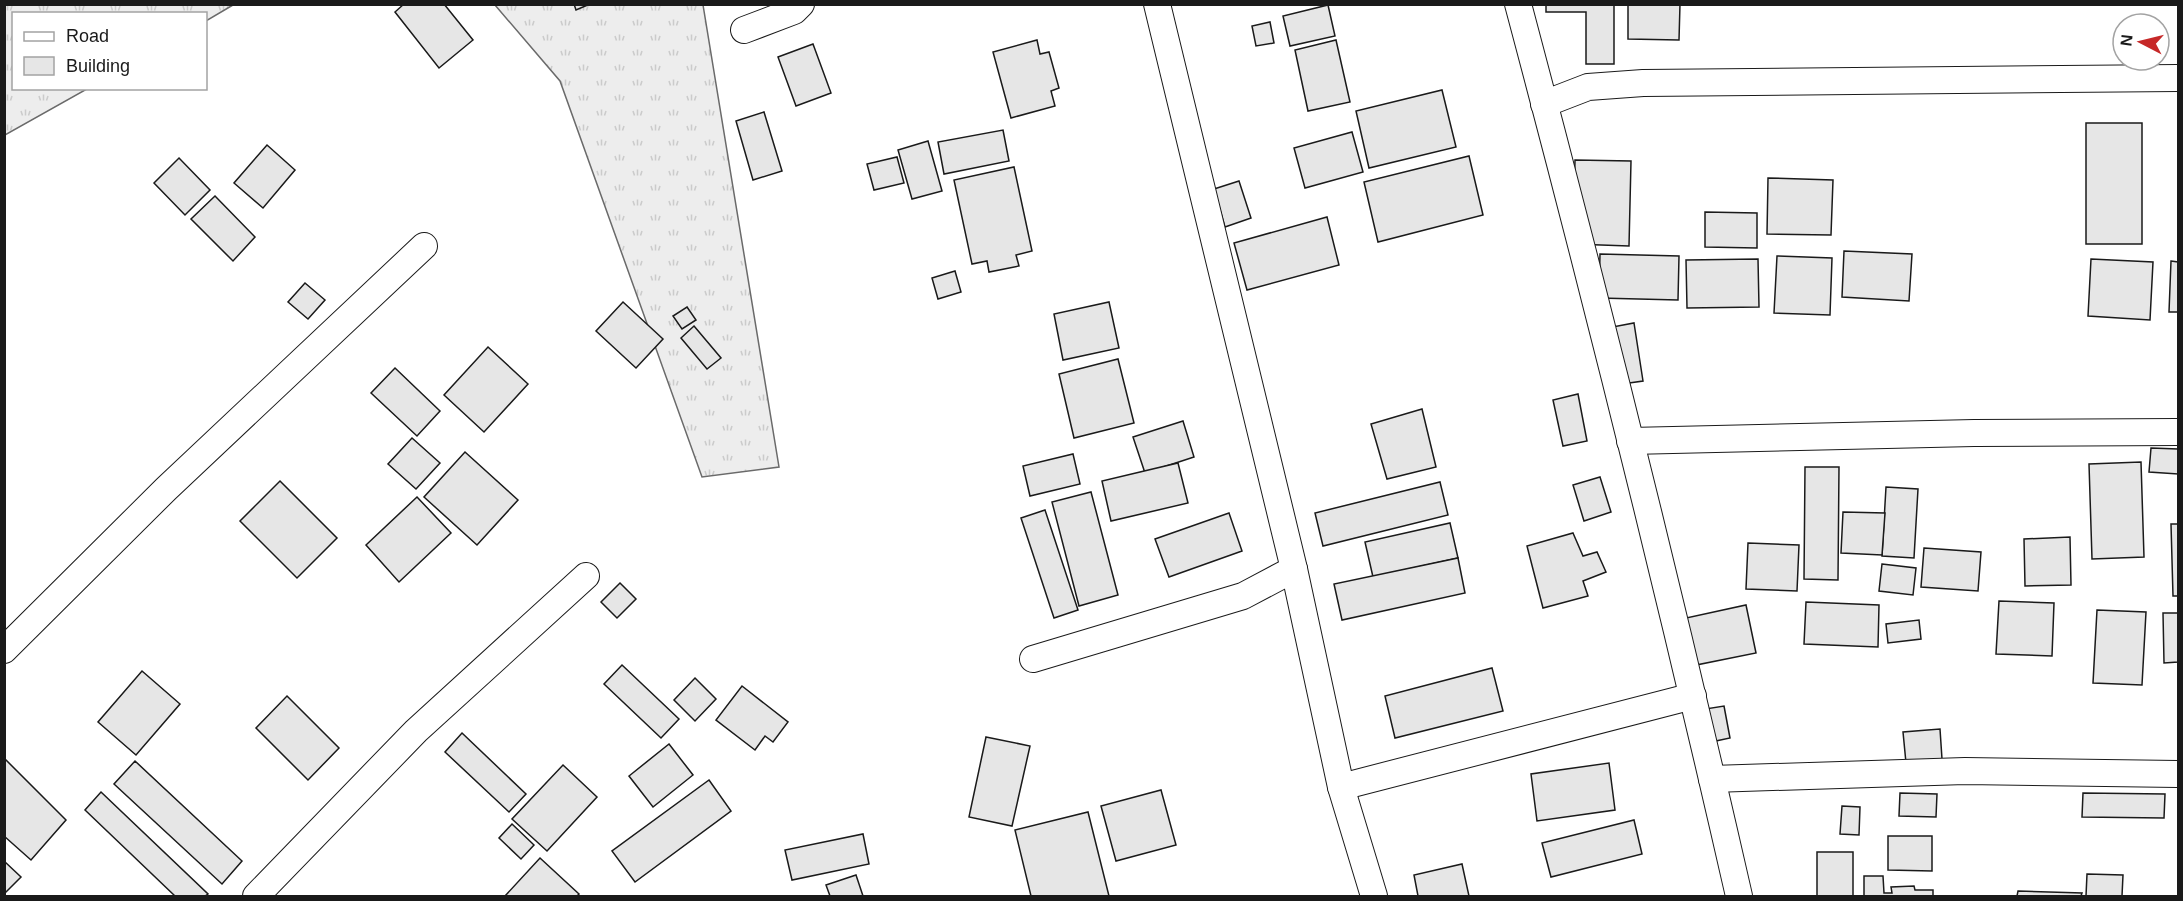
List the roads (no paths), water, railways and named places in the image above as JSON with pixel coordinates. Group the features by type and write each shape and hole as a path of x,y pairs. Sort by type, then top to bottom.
{"street":[{"path":"744,30 794,11 801,4"},
{"path":"1157,4 1294,568 1341,787 1374,897"},
{"path":"1518,4 1630,441 1693,696 1739,897"},
{"path":"1544,104 1588,87 1643,83 2178,78"},
{"path":"4,650 166,489 424,246"},
{"path":"1630,441 1974,433 2178,432"},
{"path":"1033,658 1243,596 1294,568"},
{"path":"256,897 416,731 586,576"},
{"path":"1341,787 1693,696"},
{"path":"1712,779 1965,771 2178,774"}]}
